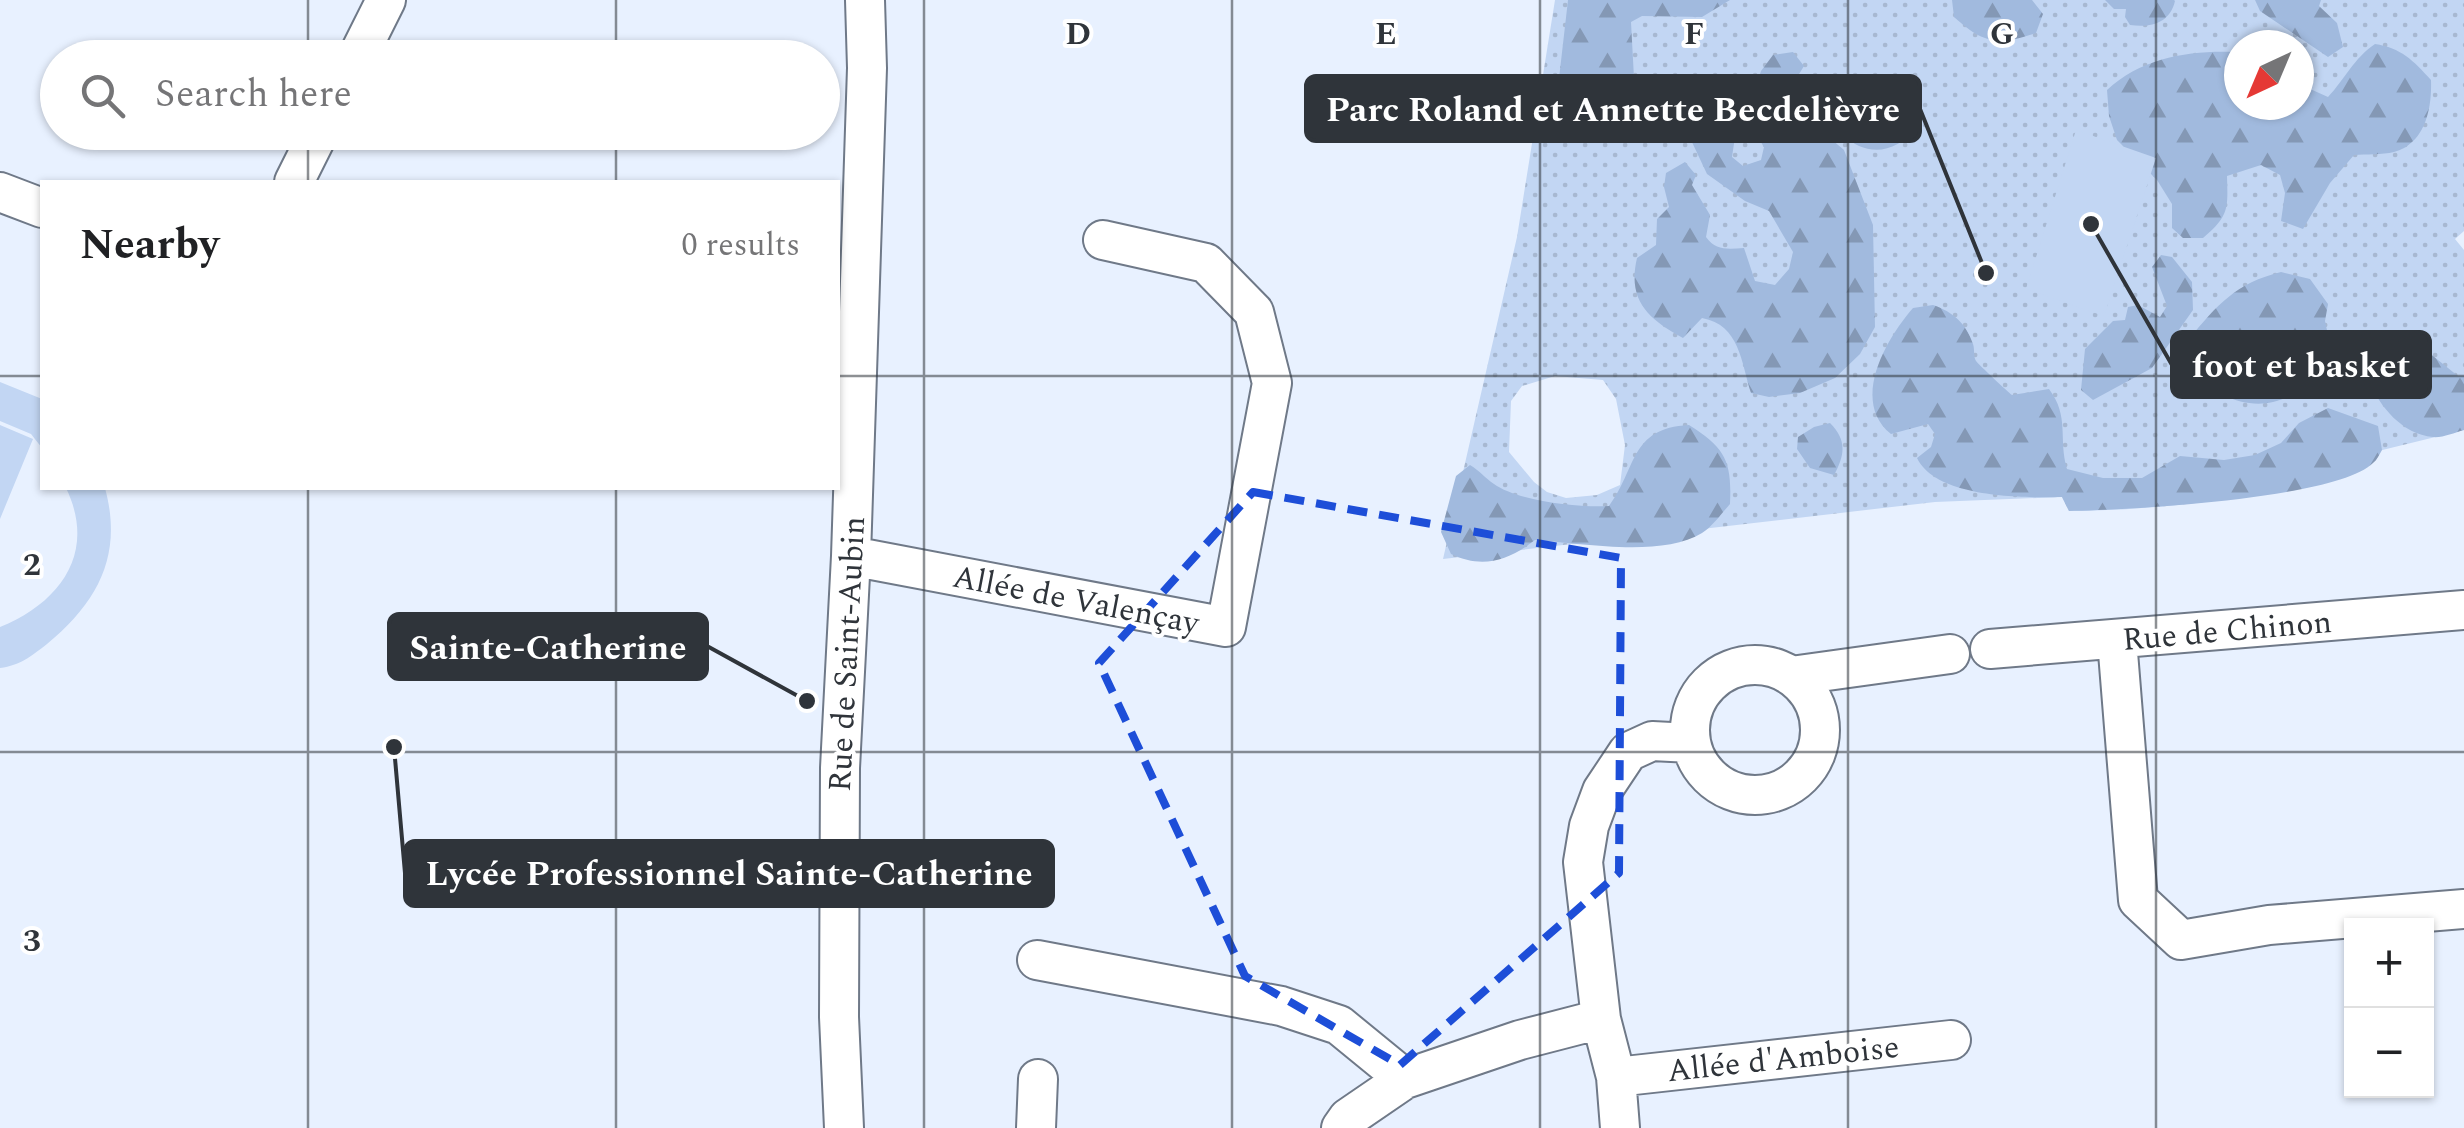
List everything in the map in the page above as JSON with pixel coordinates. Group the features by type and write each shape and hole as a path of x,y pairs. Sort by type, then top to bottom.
{"street":[{"path":"366,40 385,0"},
{"name":"Rue de Saint-Aubin","path":"844,1128 838,1017 840,768 852,556 865,0"},
{"path":"295,180 311,150"},
{"path":"0,192 40,207"},
{"name":"Allée de Valençay","path":"852,556 1226,627 1272,383 1254,312 1206,263 1103,240"},
{"name":"Rue de Chinon","path":"1990,649 2464,610"},
{"path":"2117,640 2138,900 2181,940 2269,925 2464,910"},
{"path":"1791,676 1950,654"},
{"path":"1748,665 1770,667 1791,676 1808,692 1818,713 1820,736 1814,758 1801,777 1782,790 1759,795 1736,793 1716,782 1700,765 1691,743 1690,722 1696,701 1709,684 1727,671 1748,665"},
{"path":"1620,1128 1616,1077 1600,1019 1583,862 1602,791 1628,752 1652,741 1691,743"},
{"path":"1038,960 1282,1006 1339,1025 1404,1079"},
{"path":"1341,1128 1348,1118 1404,1079 1520,1040 1600,1019"},
{"name":"Allée d'Amboise","path":"1616,1077 1951,1040"},
{"path":"1036,1128 1038,1079"}],"highlighted area":[{"path":"1253,492 1621,558 1619,873 1400,1065 1245,976 1099,663"}],"shaded area":[{"path":"1555,0 2464,0 2464,231 2455,239 2464,250 2464,430 2313,467 2313,482 2192,504 2069,511 2062,497 1935,502 1443,559 1517,237","holes":["1555,376 1603,380 1616,399 1625,445 1620,485 1597,495 1566,498 1547,492 1509,452 1511,401 1522,386"]},
{"path":"2076,130 2156,158 2104,316 2026,289"},
{"path":"0,382 40,398 40,445 31,434 0,421"},
{"path":"0,425 33,439 0,519"},
{"path":"67,490 105,490 111,534 102,575 81,611 65,628 25,660 0,668 0,627 40,604 67,572 75,554 75,511"}],"green space":[{"path":"1568,0 1730,0 1702,17 1642,16 1631,22 1634,78 1623,102 1583,121 1557,96"},
{"path":"1952,0 2032,0 2043,14 2036,33 2012,40 1992,40 1954,17"},
{"path":"2105,0 2175,1 2164,19 2138,26 2130,25 2126,9 2114,9"},
{"path":"2255,0 2321,0 2319,6 2337,23 2343,47 2328,57 2314,48 2314,30 2288,30 2260,11"},
{"path":"2375,44 2392,48 2431,80 2425,123 2405,147 2389,153 2354,155 2330,183 2303,229 2281,221 2285,193 2280,175 2261,165 2227,176 2227,204 2218,224 2203,238 2183,238 2172,228 2172,204 2157,180 2117,140 2109,116 2107,90 2136,70 2168,58 2224,52 2224,120 2314,120 2314,91 2328,97"},
{"path":"1793,52 1804,66 1785,97 1792,107 1792,123 1807,139 1831,139 1844,150 1873,225 1875,327 1860,354 1835,378 1800,393 1769,397 1751,393 1737,346 1724,328 1702,318 1683,338 1650,315 1638,297 1635,273 1637,258 1656,245 1657,219 1669,207 1664,187 1666,173 1685,162 1696,175 1692,185 1710,215 1706,237 1710,242 1723,248 1744,248 1755,281 1775,285 1789,269 1793,252 1769,211 1745,201 1707,174 1683,123 1682,96 1691,76 1732,90 1738,117 1732,157 1743,166 1761,160 1764,147 1755,133 1757,114 1766,109 1755,90 1761,71 1773,55"},
{"path":"1854,76 1871,89 1874,103 1868,112 1873,124 1886,122 1886,107 1897,98 1912,98 1918,125 1899,143 1879,150 1860,146 1844,136 1834,121 1831,104 1837,88"},
{"path":"2161,255 2172,257 2192,282 2193,310 2152,368 2093,400 2081,390 2085,349 2113,321 2125,320 2128,307 2138,305 2160,317 2167,306 2152,267"},
{"path":"2281,272 2310,279 2328,304 2325,321 2331,349 2305,385 2281,400 2254,404 2228,397 2191,376 2189,339 2199,327 2239,289"},
{"path":"1933,305 1963,324 1976,361 2012,395 2049,389 2062,418 2067,469 2103,478 2142,478 2180,456 2224,460 2255,455 2281,443 2299,423 2328,408 2378,426 2382,450 2373,463 2352,475 2318,486 2180,505 2069,511 2062,497 2004,496 1961,488 1927,471 1917,458 1931,447 1935,434 1928,424 1891,434 1873,405 1876,370 1892,336 1913,308"},
{"path":"2388,344 2423,348 2458,376 2464,376 2464,430 2440,437 2422,435 2402,425 2386,409 2369,381"},
{"path":"1830,423 1842,448 1834,475 1810,468 1797,449 1798,437"},
{"path":"1689,425 1719,449 1730,477 1730,504 1702,533 1685,541 1643,547 1535,540 1505,558 1484,562 1451,554 1441,532 1456,476 1470,465 1494,484 1518,495 1582,506 1609,506 1645,442 1669,428"}],"place":[{"name":"foot et basket","path":"2091,224"},
{"name":"Parc Roland et Annette Becdelièvre","path":"1986,273"},
{"name":"Sainte-Catherine","path":"807,701"},
{"name":"Lycée Professionnel Sainte-Catherine","path":"394,747"}]}
